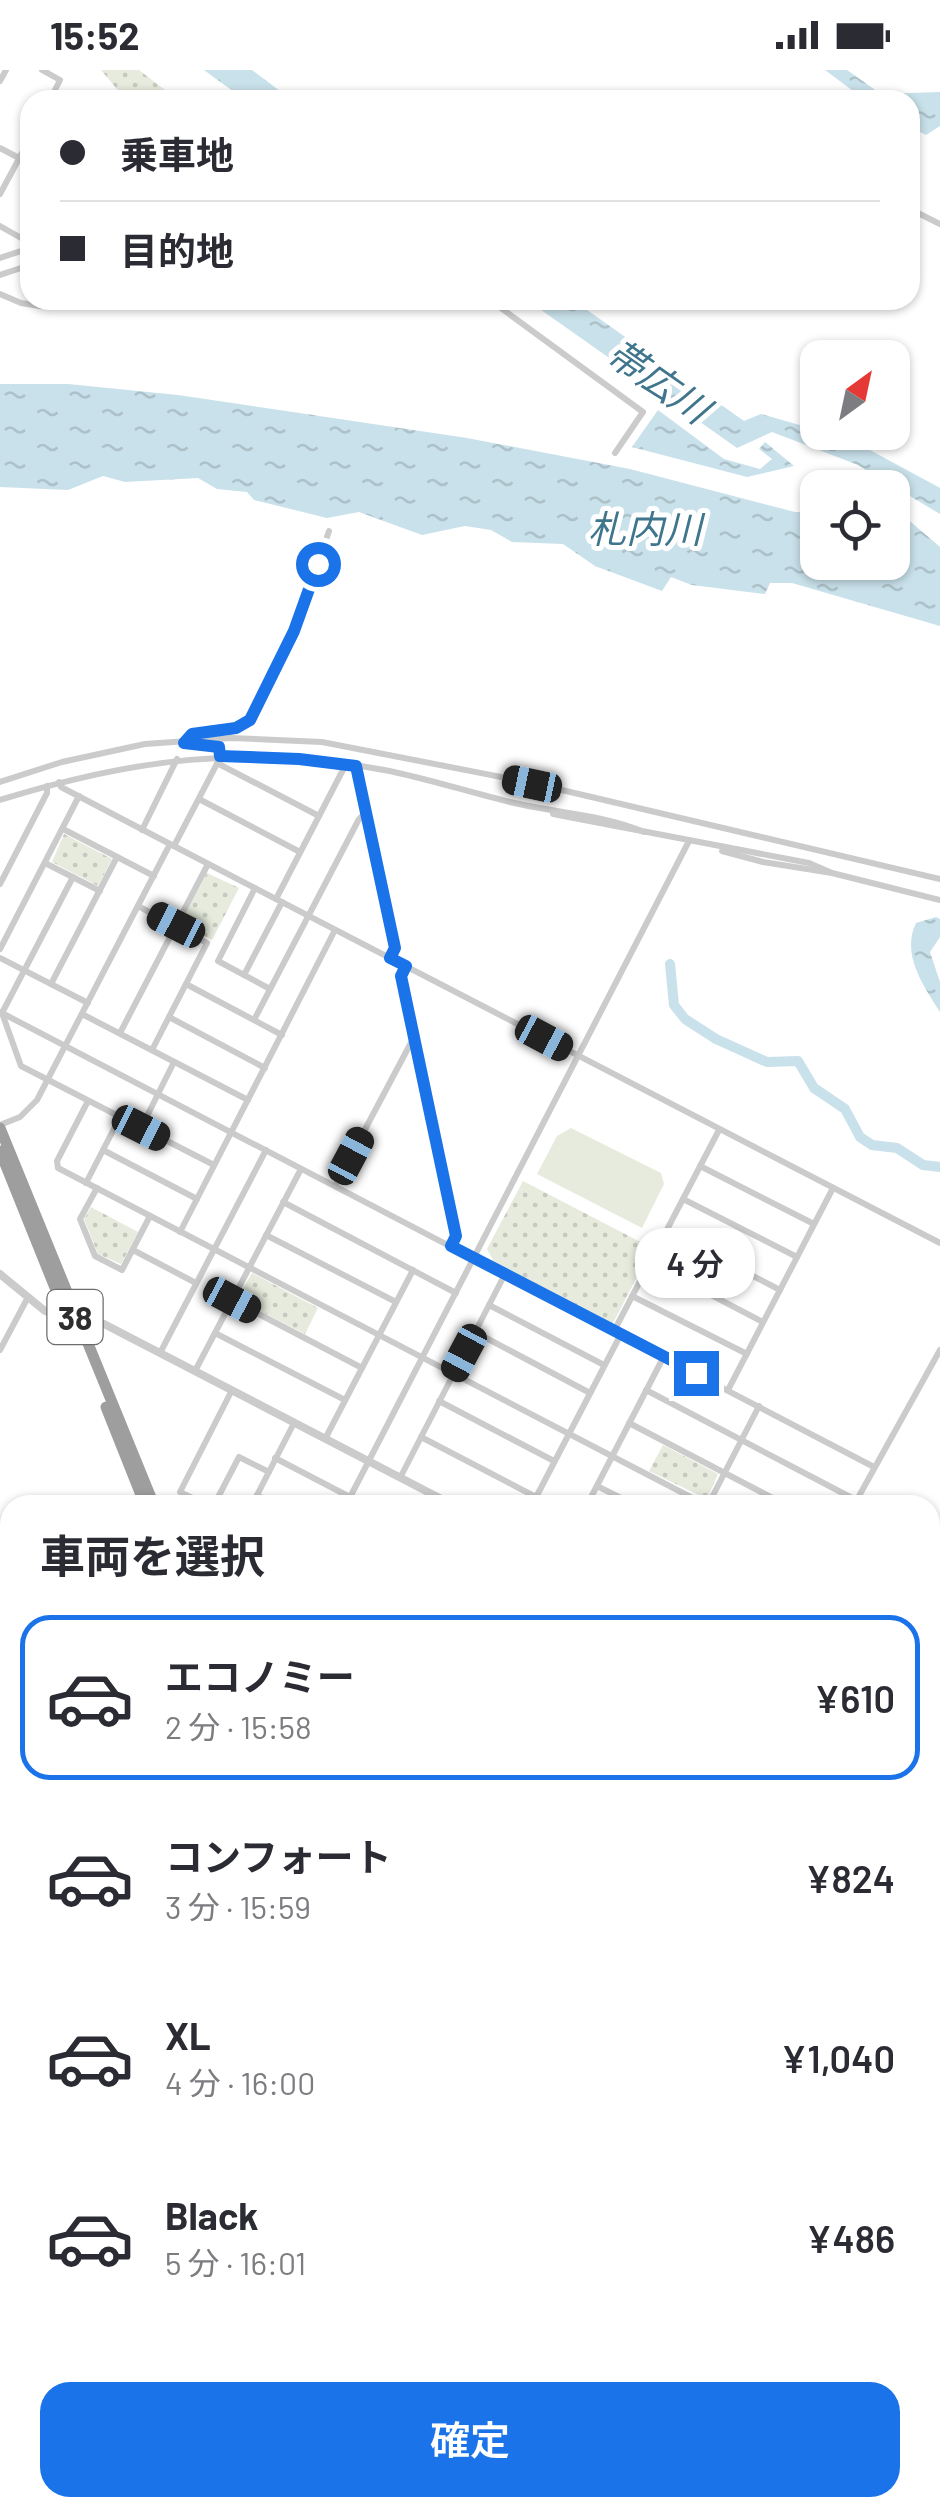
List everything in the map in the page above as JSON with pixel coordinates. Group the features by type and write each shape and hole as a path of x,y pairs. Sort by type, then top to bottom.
{"highway":[{"name":"38","path":"0,1126 10,1175"},
{"name":"38","path":"0,1151 150,1495"},
{"name":"38","path":"70,1316 141,1495"}],"street":[{"path":"0,81 6,70"},
{"path":"42,70 60,80 55,90"},
{"path":"0,194 20,162"},
{"path":"504,310 644,412 615,453"},
{"path":"184,740 192,734 236,728 250,720 294,631 329,532"},
{"path":"0,782 110,750 184,740 269,739 355,748 552,788 940,879"},
{"path":"0,1126 28,1111 48,1080 219,760 219,747 188,746 184,740"},
{"path":"244,975 300,852 352,765 355,748"},
{"path":"142,830 177,759"},
{"path":"0,800 121,767 177,759 352,765 538,809 616,820 644,832 689,842 809,863 832,873 939,900"},
{"path":"219,760 319,816"},
{"path":"352,765 395,948 390,958"},
{"path":"59,782 61,787 142,830 940,1244"},
{"path":"0,884 47,793 46,786"},
{"path":"0,950 79,796"},
{"path":"199,799 300,852"},
{"path":"254,1020 366,812"},
{"path":"63,829 154,876"},
{"path":"351,1495 689,842"},
{"path":"52,984 118,858"},
{"path":"45,863 100,891"},
{"path":"120,1033 208,864"},
{"path":"73,877 1,1012 21,1066 214,1165"},
{"path":"256,888 218,961 270,989"},
{"path":"138,906 207,944 152,1050"},
{"path":"180,1232 335,930"},
{"path":"0,958 88,1003"},
{"path":"406,966 401,976 456,1236 451,1246"},
{"path":"186,984 282,1034"},
{"path":"1,1012 874,1466"},
{"path":"82,1014 248,1100"},
{"path":"169,1017 265,1068"},
{"path":"335,1186 414,1037"},
{"path":"141,1128 174,1062"},
{"path":"88,1101 57,1161 58,1168 688,1495"},
{"path":"86,1183 120,1117"},
{"path":"537,1495 604,1365 632,1296 719,1130"},
{"path":"102,1150 196,1199"},
{"path":"160,1353 266,1150"},
{"path":"700,1166 814,1224"},
{"path":"195,1371 301,1168"},
{"path":"96,1188 80,1219 95,1256 122,1270 150,1216"},
{"path":"728,1390 833,1188"},
{"path":"684,1198 797,1257"},
{"path":"283,1202 456,1292"},
{"path":"666,1231 780,1290"},
{"path":"266,1235 396,1302"},
{"path":"132,1250 196,1283"},
{"path":"650,1263 764,1322"},
{"path":"325,1439 413,1270"},
{"path":"0,1274 45,1310 104,1324 433,1495"},
{"path":"400,1478 505,1274"},
{"path":"632,1296 747,1354"},
{"path":"0,1350 27,1299"},
{"path":"232,1300 362,1368"},
{"path":"489,1305 604,1365"},
{"path":"475,1332 590,1392"},
{"path":"215,1333 345,1400"},
{"path":"859,1495 940,1350"},
{"path":"592,1495 664,1356"},
{"path":"187,1495 180,1492 232,1390"},
{"path":"646,1390 841,1495"},
{"path":"439,1401 554,1462"},
{"path":"712,1495 759,1406"},
{"path":"257,1495 294,1423"},
{"path":"629,1423 767,1495"},
{"path":"421,1437 523,1495"},
{"path":"216,1495 239,1457 268,1472"},
{"path":"276,1458 338,1495"},
{"path":"597,1486 615,1495"}],"shaded area":[{"path":"101,70 139,70 165,90 118,90"},
{"path":"64,834 112,859 98,886 52,862"},
{"path":"207,873 239,888 212,940 182,921"},
{"path":"571,1128 661,1173 664,1184 642,1228 537,1174 557,1136"},
{"path":"523,1181 652,1248 612,1325 495,1264 487,1249"},
{"path":"91,1207 138,1232 121,1264 98,1254 84,1219"},
{"path":"252,1273 318,1308 305,1334 239,1300"},
{"path":"663,1445 718,1474 709,1495 699,1495 649,1471"}],"water":[{"path":"204,70 252,70 279,90 231,90"},
{"path":"825,70 847,70 875,90 852,90"},
{"path":"940,92 940,126 926,135 920,132 920,93"},
{"name":"帯広川","path":"541,310 587,310 744,421 761,414 800,425 800,443 772,432 737,448"},
{"name":"札内川","path":"0,384 68,384 178,395 467,438 630,469 800,512 800,580 910,580 910,522 940,547 940,626 792,583 770,583 765,594 692,585 671,577 662,591 595,566 563,544 512,542 491,530 465,526 422,535 359,512 327,518 254,500 247,492 217,489 198,478 125,482 103,476 68,490 0,487"},
{"path":"658,410 724,459 760,469 772,459 759,449 765,442 794,466 747,477 632,447"},
{"path":"819,450 870,450 907,470 866,470"},
{"path":"910,472 940,488 940,514 910,496"},
{"path":"940,919 940,937 930,952 940,982 940,1012 916,969 911,946 916,923"}],"waterway":[{"path":"670,964 674,1005 685,1019 716,1039 767,1062 798,1061 814,1088 845,1109 860,1137 872,1145 897,1148 923,1165 940,1167"}],"route":[{"path":"318,564 294,631 250,720 236,728 192,734 184,743 219,747 220,756 356,766 395,948 390,958 406,966 401,976 456,1236 451,1246 696,1373"}]}
